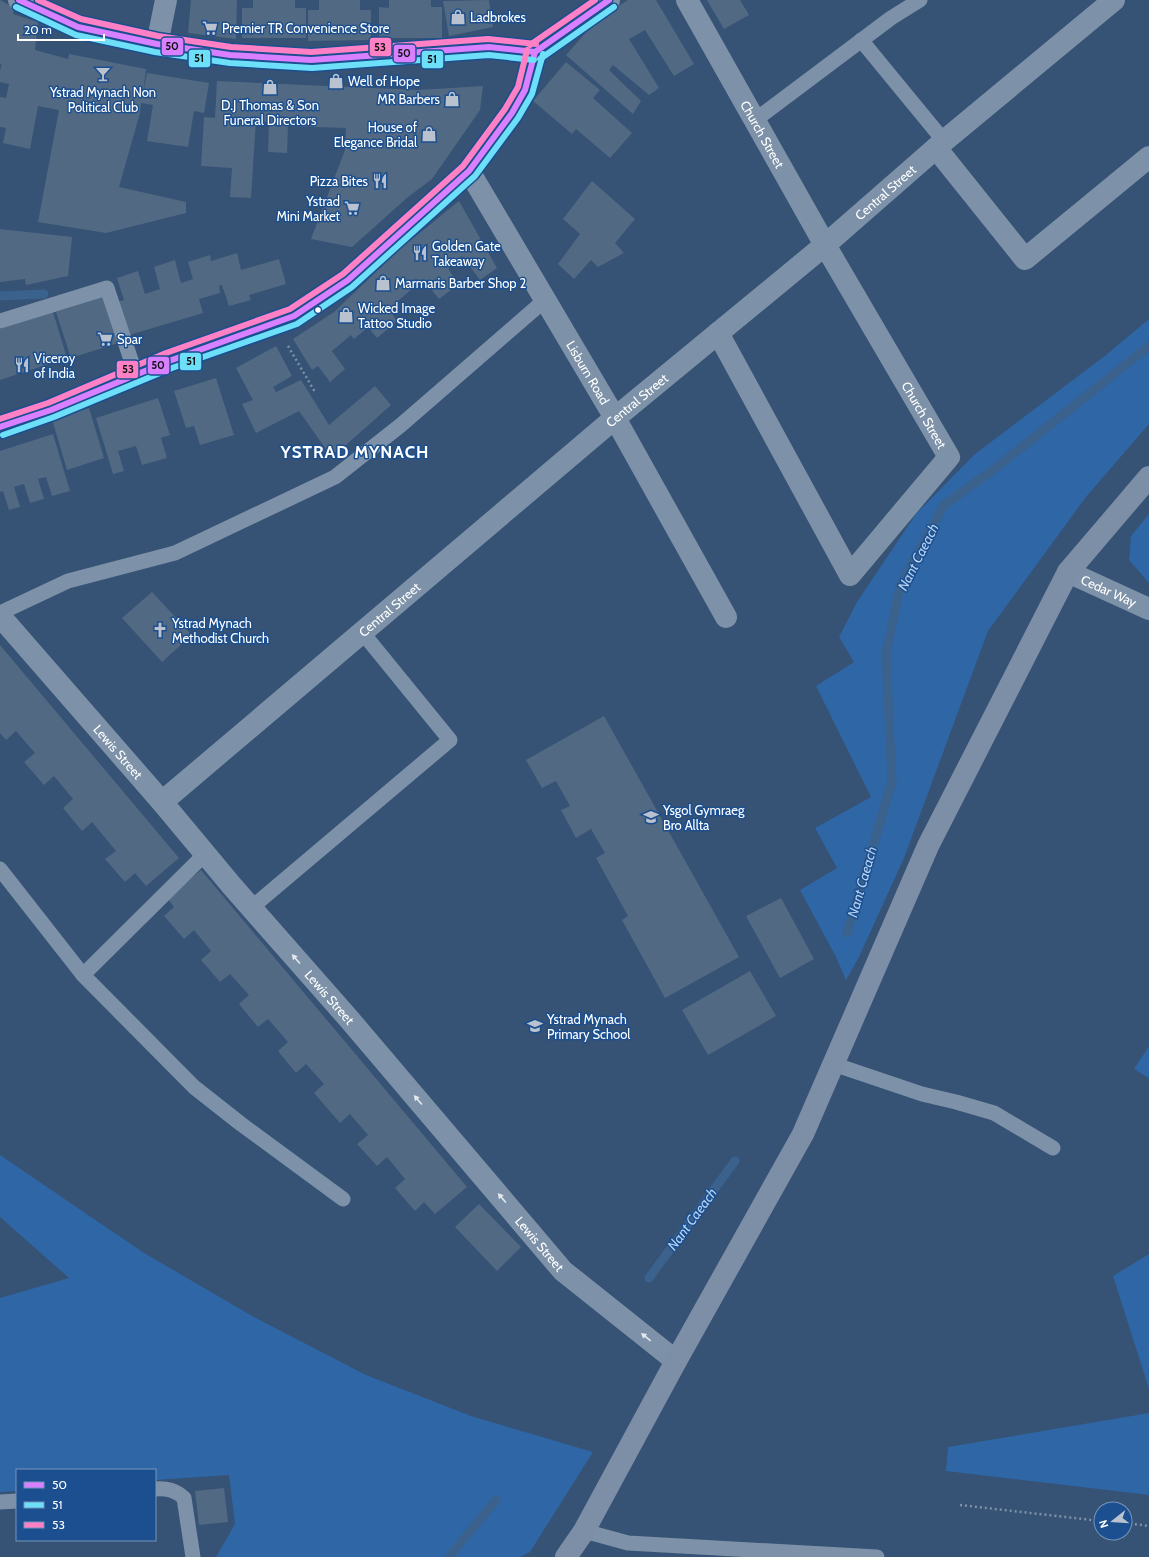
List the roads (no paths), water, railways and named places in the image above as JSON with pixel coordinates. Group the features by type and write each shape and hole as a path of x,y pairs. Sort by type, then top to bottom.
{"main road":[{"path":"566,1557 584,1531 676,1361 803,1134 928,846 1068,572 1149,477"}],"street":[{"path":"20,0 78,28 157,44 230,55 311,60 490,47 535,52"},
{"path":"157,44 166,0"},
{"path":"0,427 51,410 176,358 294,316 348,280 469,171 512,113 525,90 535,52 609,0"},
{"name":"Church Street","path":"687,0 825,245 948,457 850,575 718,333"},
{"name":"Central Street","path":"162,802 615,418 825,245 940,144 1114,0"},
{"path":"940,144 1025,259 1149,157"},
{"name":"Lisburn Road","path":"469,171 615,418 726,617"},
{"name":"Cedar Way","path":"1068,572 1149,609"},
{"name":"Lewis Street","path":"0,615 162,802 251,908 354,1025 563,1271 676,1361"}],"lane":[{"path":"754,120 891,18 920,0"},
{"path":"861,40 940,144"},
{"path":"0,321 107,288 136,375"},
{"path":"0,615 68,581 175,553 335,477 400,425 545,300"},
{"path":"251,908 450,740 362,632"},
{"path":"83,975 205,854"},
{"path":"0,869 83,975 194,1087 241,1124 343,1199"},
{"path":"834,1064 922,1094 994,1113 1053,1148"},
{"path":"156,1489 177,1491 184,1498 193,1557"},
{"path":"0,1502 16,1501"},
{"path":"584,1531 628,1544 764,1554 877,1557"}],"waterway":[{"path":"0,296 44,294"},
{"name":"Nant Caeach","path":"847,933 892,782 886,654 900,586 944,505 997,467 1149,346"},
{"name":"Nant Caeach","path":"649,1278 735,1161"},
{"name":"Nant Caeach","path":"449,1557 496,1500"}],"place":[{"name":"Ladbrokes","path":"458,17"},
{"name":"Premier TR Convenience Store","path":"210,28"},
{"name":"Ystrad Mynach Non Political Club","path":"103,74"},
{"name":"Well of Hope","path":"336,81"},
{"name":"D.J Thomas & Son Funeral Directors","path":"270,87"},
{"name":"MR Barbers","path":"452,99"},
{"name":"House of Elegance Bridal","path":"429,134"},
{"name":"Pizza Bites","path":"380,181"},
{"name":"Ystrad Mini Market","path":"352,208"},
{"name":"Golden Gate Takeaway","path":"420,253"},
{"name":"Marmaris Barber Shop 2","path":"383,283"},
{"name":"Wicked Image Tattoo Studio","path":"346,315"},
{"name":"Spar","path":"105,339"},
{"name":"Viceroy of India","path":"22,365"},
{"name":"Ystrad Mynach Methodist Church","path":"160,630"},
{"name":"Ysgol Gymraeg Bro Allta","path":"651,817"},
{"name":"Ystrad Mynach Primary School","path":"535,1026"}],"district":[{"name":"YSTRAD MYNACH","path":"355,452"}]}
